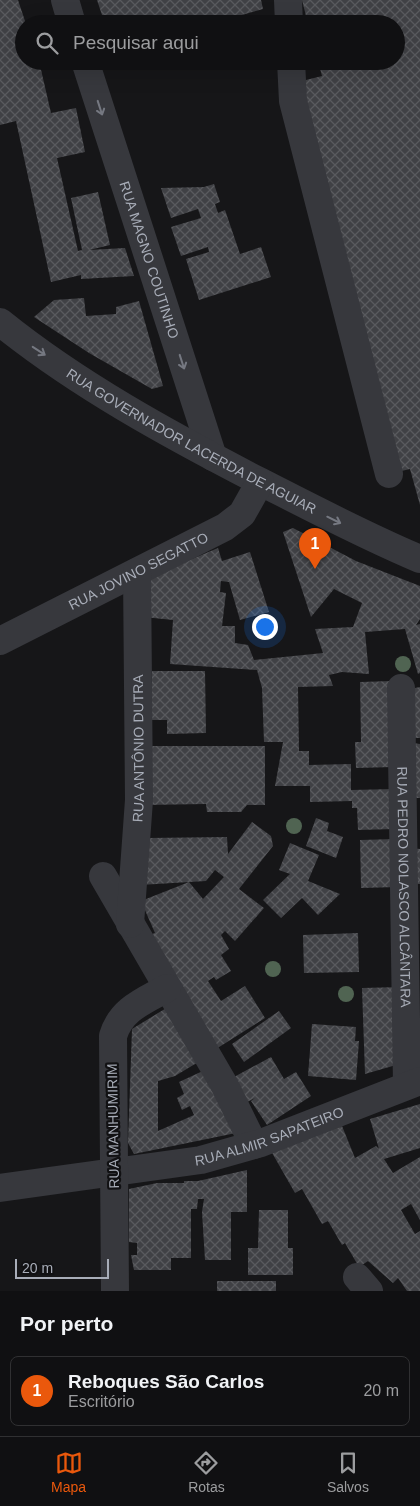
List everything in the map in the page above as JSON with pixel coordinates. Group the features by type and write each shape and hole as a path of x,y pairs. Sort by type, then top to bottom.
{"street":[{"path":"65,0 69,15"},
{"path":"288,0 289,15"},
{"name":"RUA MAGNO COUTINHO","path":"88,70 213,458"},
{"path":"292,70 294,102 389,474"},
{"name":"RUA GOVERNADOR LACERDA DE AGUIAR","path":"0,322 26,343 107,395 213,458 332,519 420,559"},
{"name":"RUA JOVINO SEGATTO","path":"0,642 235,520 248,506 260,482"},
{"name":"RUA ANTÔNIO DUTRA","path":"130,924 139,800 137,572"},
{"name":"RUA PEDRO NOLASCO ALCÂNTARA","path":"401,688 414,1083"},
{"path":"103,876 225,1086 254,1145"},
{"name":"RUA MANHUMIRIM","path":"115,1291 113,1036 121,1019 129,1010 167,988"},
{"name":"RUA ALMIR SAPATEIRO","path":"0,1188 201,1160 254,1145 414,1083"}],"building":[{"path":"0,0 18,0 23,15 15,15 15,70 41,70 51,113 76,108 85,152 57,158 78,251 82,250 71,198 98,192 110,245 89,250 125,248 134,276 81,279 81,275 51,282 16,121 0,125"},
{"path":"97,0 261,0 263,9 242,15 102,15"},
{"path":"302,0 420,0 420,505 410,469 393,473 298,82 322,76 320,70 405,70 405,15 306,15"},
{"path":"214,184 220,202 215,204 218,213 225,210 240,254 261,247 271,277 199,300 186,259 209,252 208,247 181,256 171,227 201,218 198,209 171,218 161,188 204,187"},
{"path":"84,298 86,316 116,314 116,307 139,301 163,386 152,389 89,353 34,317 54,300"},
{"path":"293,528 356,561 420,586 420,619 416,625 420,624 420,673 418,674 405,629 365,632 369,674 342,672 329,675 333,686 298,687 299,751 309,751 309,765 351,764 351,790 395,789 397,829 358,830 357,808 352,808 352,801 310,802 310,786 275,786 283,742 264,742 262,688 257,670 170,664 173,620 144,617 142,580 218,548 222,561 250,552 269,612 240,620 229,582 221,581 220,592 226,593 222,626 235,626 235,643 248,645 254,660 323,653 315,629 353,627 362,603 334,589 311,617 283,532"},
{"path":"152,671 205,671 206,733 167,734 167,720 152,720"},
{"path":"392,681 394,767 356,768 355,742 361,742 360,682"},
{"path":"420,687 420,738 415,738 410,689"},
{"path":"413,743 420,744 420,798 411,798"},
{"path":"146,746 265,746 265,805 247,805 241,812 207,812 206,804 146,805"},
{"path":"316,818 329,823 327,831 343,837 336,858 306,846"},
{"path":"252,822 271,836 273,846 239,889 264,908 235,941 225,931 221,935 229,949 221,955 231,971 216,980 214,977 208,981 221,1001 245,986 265,1018 216,1049 145,937 155,933 141,901 189,882 140,885 148,838 227,837 228,854","holes":["215,870 224,877 203,899 189,882 206,881"]},
{"path":"396,839 398,887 361,888 360,840"},
{"path":"290,843 319,855 308,881 340,894 318,915 302,898 281,918 263,900 290,874 279,870"},
{"path":"409,848 420,849 420,884 407,884"},
{"path":"358,933 359,972 304,973 303,935"},
{"path":"401,987 403,1063 365,1074 362,988"},
{"path":"168,1007 200,1061 175,1076 158,1081 158,1131 194,1115 190,1106 182,1110 177,1098 184,1094 179,1082 205,1070 236,1133 134,1154 128,1143 132,1029"},
{"path":"279,1011 291,1028 244,1062 232,1044"},
{"path":"312,1024 356,1027 355,1041 359,1041 356,1080 308,1076"},
{"path":"271,1057 284,1079 296,1072 311,1096 267,1125 251,1101 255,1098 247,1102 234,1077"},
{"path":"420,1104 420,1148 384,1159 393,1173 420,1157 420,1220 411,1204 401,1210 415,1234 420,1231 420,1291 407,1291 398,1278 393,1283 368,1261 359,1267 345,1243 342,1245 328,1221 322,1224 302,1189 295,1193 271,1151 342,1126 355,1158 376,1146 379,1149 370,1119"},
{"path":"247,1170 247,1212 231,1212 231,1260 205,1260 202,1212 204,1199 198,1199 197,1209 191,1209 191,1258 171,1258 171,1270 134,1270 131,1255 137,1255 137,1243 129,1242 129,1189 157,1183 198,1181"},
{"path":"259,1210 288,1210 288,1248 293,1248 293,1275 248,1275 248,1248 258,1248"},
{"path":"217,1281 276,1281 276,1291 217,1291"}],"place":[{"name":"Reboques São Carlos","path":"315,569"}]}
